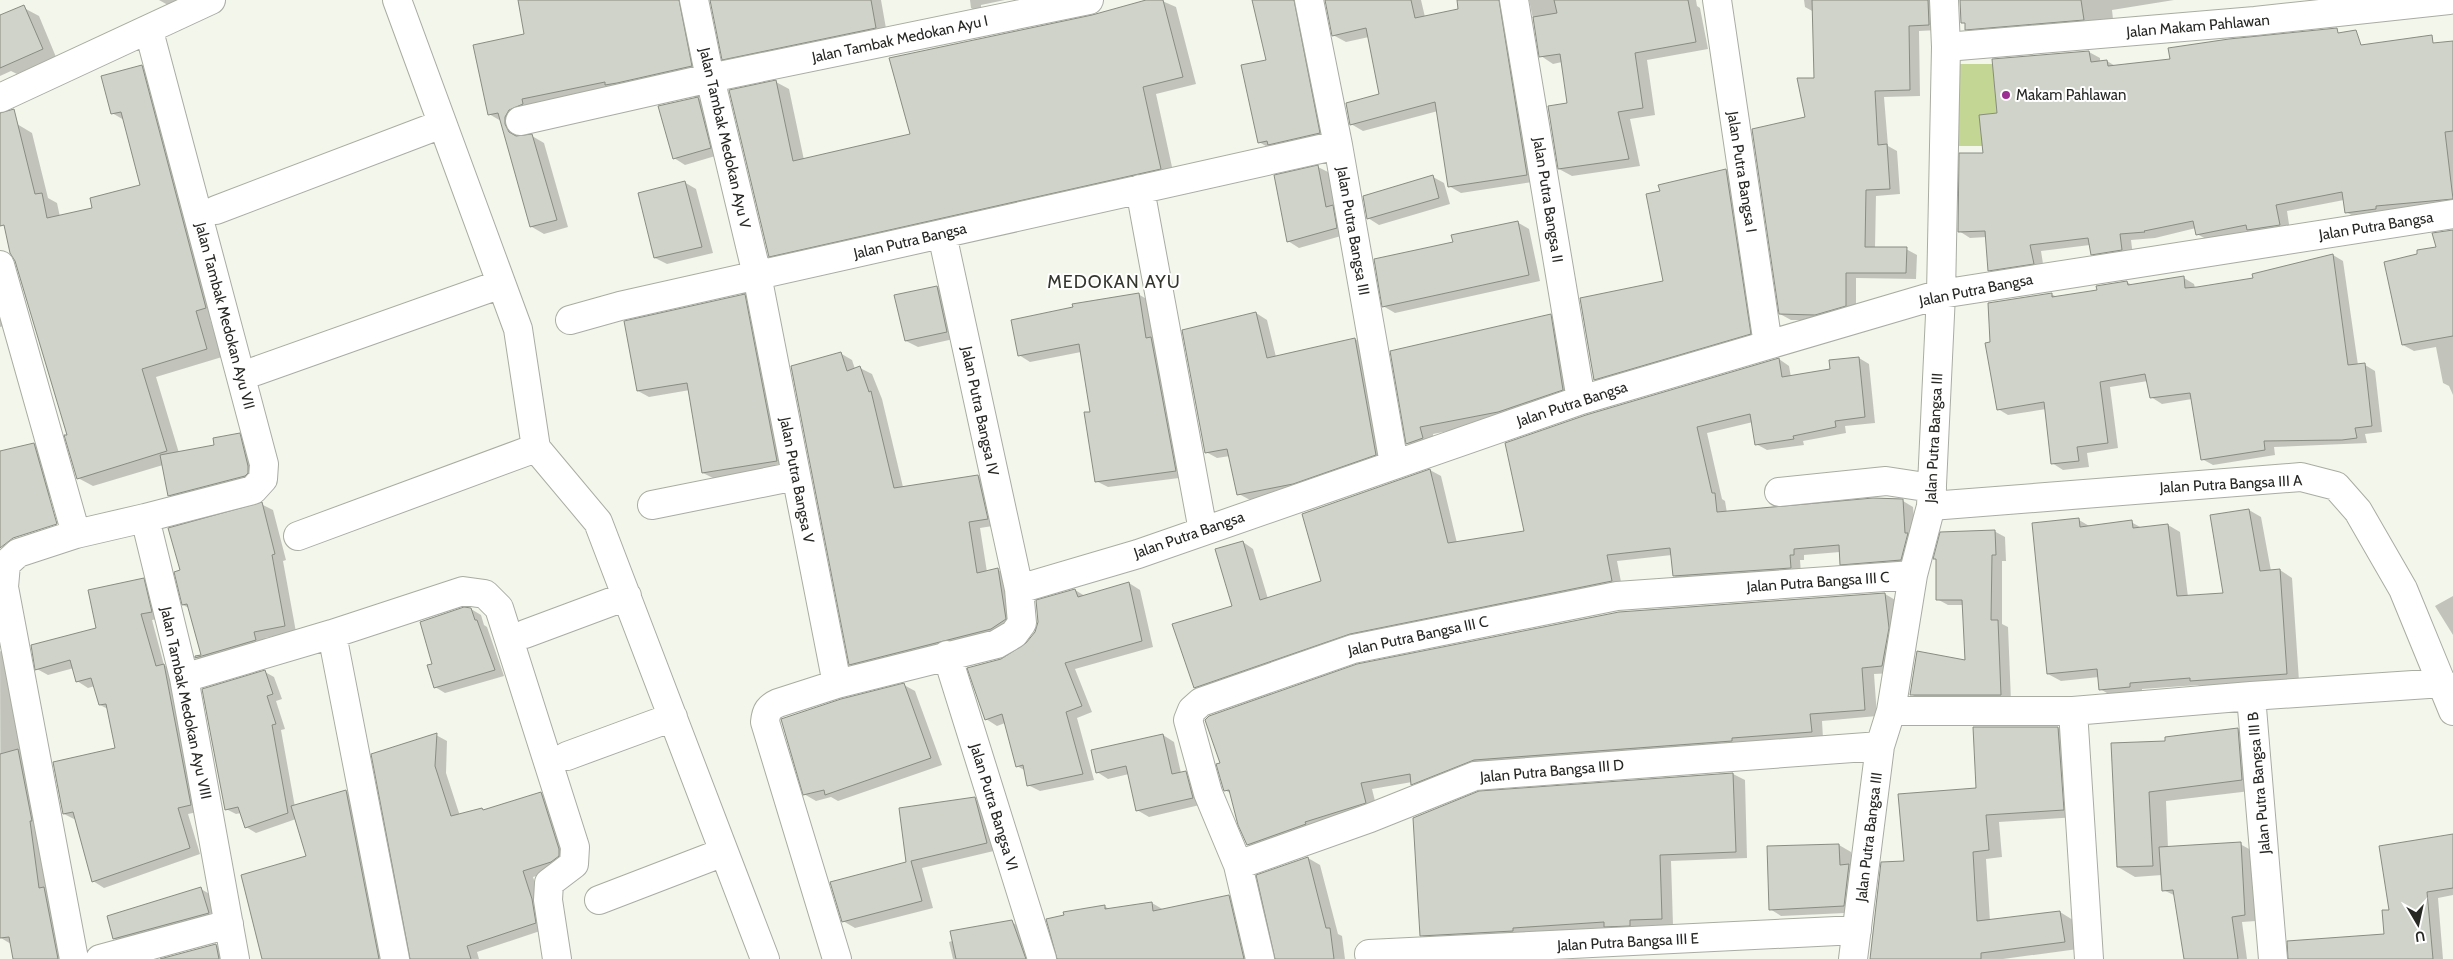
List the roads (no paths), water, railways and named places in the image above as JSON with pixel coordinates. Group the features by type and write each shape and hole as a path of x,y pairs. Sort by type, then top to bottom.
{"street":[{"path":"0,98 149,31 211,0"},
{"path":"397,0 518,329 536,448 598,522 765,959"},
{"name":"Jalan Tambak Medokan Ayu V","path":"694,0 710,78 757,276"},
{"name":"Jalan Tambak Medokan Ayu I","path":"520,122 710,78 1090,0"},
{"name":"Jalan Putra Bangsa III","path":"1309,0 1338,145 1394,464"},
{"name":"Jalan Putra Bangsa II","path":"1514,0 1581,400"},
{"name":"Jalan Putra Bangsa I","path":"1716,0 1768,345"},
{"name":"Jalan Putra Bangsa III","path":"1853,959 1880,746 1891,711 1913,575 1931,497 1941,294 1946,47 1944,0"},
{"name":"Jalan Makam Pahlawan","path":"1946,47 2255,21 2449,0"},
{"name":"Jalan Tambak Medokan Ayu VII","path":"145,518 253,490 263,479 264,464 149,31"},
{"path":"216,210 442,124"},
{"name":"Jalan Putra Bangsa","path":"570,320 620,306 1338,145"},
{"path":"1140,189 1203,531"},
{"name":"Jalan Putra Bangsa","path":"1019,589 1138,554 1581,400 1941,294 2453,214"},
{"name":"Jalan Putra Bangsa IV","path":"942,234 1019,589"},
{"path":"0,265 76,534"},
{"name":"Jalan Putra Bangsa V","path":"757,276 837,684"},
{"path":"256,371 501,284"},
{"path":"298,536 536,448"},
{"path":"652,505 796,476"},
{"name":"Jalan Putra Bangsa III A","path":"1779,492 1886,482 1931,497 2301,477 2336,486 2358,512 2403,589 2453,711"},
{"path":"74,959 4,587 6,564 18,553 76,534 145,518"},
{"name":"Jalan Tambak Medokan Ayu VIII","path":"145,518 184,678 235,959"},
{"name":"Jalan Putra Bangsa III C","path":"1260,959 1238,864 1208,793 1188,720 1192,710 1201,702 1353,649 1617,596 1913,575"},
{"path":"838,959 765,722 766,713 770,707 778,703 837,684 947,654 997,644 1014,634 1022,623 1019,589"},
{"path":"184,678 332,634 463,591 485,594 499,608 575,847 574,864 548,883 548,900 557,959"},
{"path":"524,634 627,596"},
{"path":"332,634 395,959"},
{"name":"Jalan Putra Bangsa VI","path":"947,654 1042,959"},
{"path":"2251,696 2443,683"},
{"name":"Jalan Putra Bangsa III B","path":"1891,711 2073,710 2251,696 2273,959"},
{"path":"2073,710 2089,959"},
{"path":"567,756 673,717"},
{"name":"Jalan Putra Bangsa III D","path":"1238,864 1370,818 1475,776 1880,746"},
{"path":"599,900 724,852"},
{"path":"100,959 229,924"},
{"name":"Jalan Putra Bangsa III E","path":"1369,954 1857,930"}],"place":[{"name":"Makam Pahlawan","path":"2006,95"}],"district":[{"name":"MEDOKAN AYU","path":"1114,282"}]}
